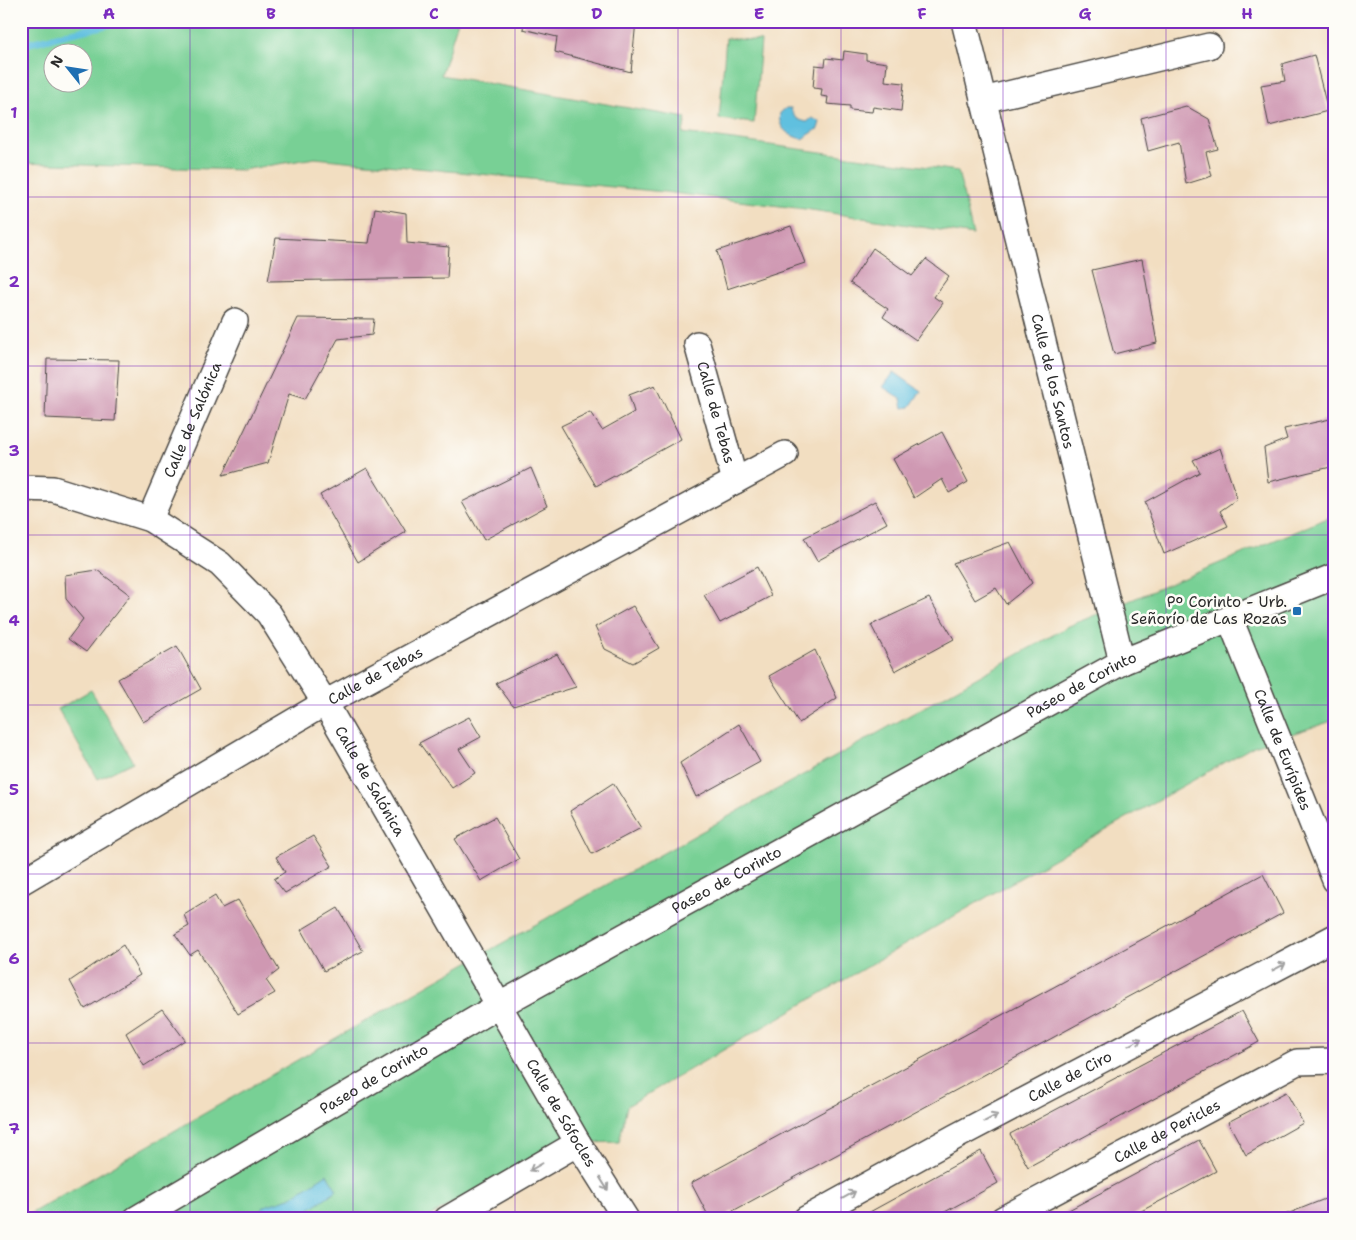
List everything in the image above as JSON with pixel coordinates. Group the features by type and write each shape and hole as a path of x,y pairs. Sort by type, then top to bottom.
{"street":[{"name":"Calle de los Santos","path":"964,21 1122,662"},
{"path":"983,100 1209,46"},
{"name":"Calle de Salónica","path":"150,519 236,321"},
{"name":"Calle de Tebas","path":"697,344 735,481"},
{"name":"Calle de Tebas","path":"21,882 325,703 785,454"},
{"name":"Calle de Salónica","path":"21,488 53,489 150,519 220,564 269,614 325,703 498,1006"},
{"name":"Paseo de Corinto","path":"136,1219 498,1006 1122,662 1335,576"},
{"name":"Calle de Eurípides","path":"1230,619 1335,880"},
{"name":"Calle de Ciro","path":"806,1219 954,1137 1335,937"},
{"name":"Calle de Sófocles","path":"498,1006 578,1143 626,1219"},
{"name":"Calle de Pericles","path":"1003,1219 1297,1062 1335,1061"},
{"path":"447,1219 578,1143"}],"green space":[{"path":"21,21 458,21 441,75 686,118 683,133 958,171 973,235 805,209 664,192 315,158 242,170 21,163"},
{"path":"726,38 761,41 754,123 719,119"},
{"path":"1335,515 1335,720 1254,746 1011,883 627,1106 619,1142 555,1144 425,1219 21,1219 440,978 1069,626"},
{"path":"91,690 133,762 98,779 58,709"}],"water":[{"path":"786,108 791,108 796,118 807,122 812,118 820,122 818,129 802,139 793,136 780,123 780,113"},
{"path":"894,372 921,391 910,407 903,408 901,399 883,387"},
{"path":"327,1174 337,1190 295,1219 257,1219 257,1214 264,1206 290,1198"}],"building":[{"path":"524,21 636,21 631,72 555,52 557,37 523,29"},
{"path":"844,51 866,54 866,60 887,63 885,81 904,83 901,111 873,107 872,112 850,110 850,106 827,104 828,97 821,96 822,89 813,88 815,65 825,66 826,58 843,60"},
{"path":"1314,55 1328,111 1269,126 1261,85 1285,81 1282,64"},
{"path":"1186,106 1209,119 1218,149 1206,152 1212,176 1186,184 1179,142 1148,151 1141,118"},
{"path":"375,208 406,213 407,243 449,247 447,278 268,281 276,238 369,243"},
{"path":"791,226 805,263 727,289 717,251"},
{"path":"873,248 912,276 926,259 949,276 934,297 943,303 916,340 883,317 888,309 850,283"},
{"path":"1142,259 1157,343 1114,354 1092,270"},
{"path":"298,318 374,319 372,335 338,339 305,399 289,394 268,463 223,475"},
{"path":"47,359 119,360 115,421 45,418"},
{"path":"655,385 681,439 596,486 561,426 590,412 602,430 634,412 629,395"},
{"path":"1335,418 1335,466 1268,482 1264,448 1287,439 1284,429"},
{"path":"942,432 968,482 949,493 942,479 914,498 893,459"},
{"path":"1220,448 1237,499 1220,511 1228,526 1164,554 1145,502 1200,472 1193,460"},
{"path":"367,468 406,532 358,562 320,495"},
{"path":"531,468 547,506 484,540 462,502"},
{"path":"875,501 887,523 817,561 804,538"},
{"path":"1010,542 1032,583 1006,604 996,588 975,600 953,563"},
{"path":"757,567 771,596 720,623 704,595"},
{"path":"97,570 130,595 86,652 68,639 83,619 66,599 65,575"},
{"path":"929,598 954,639 895,671 871,625"},
{"path":"633,606 659,648 633,663 605,649 595,627"},
{"path":"177,646 201,689 143,722 118,679"},
{"path":"815,650 837,698 799,723 769,676"},
{"path":"557,654 576,687 513,706 496,683"},
{"path":"469,717 481,737 459,749 475,773 452,788 419,743"},
{"path":"739,724 760,762 696,797 680,763"},
{"path":"613,783 641,828 592,854 570,811"},
{"path":"495,817 519,859 481,881 455,839"},
{"path":"313,836 332,866 285,893 274,879 285,872 276,857"},
{"path":"1263,874 1283,913 718,1219 710,1219 691,1183"},
{"path":"215,896 222,908 238,900 279,970 266,980 275,993 238,1014 198,950 190,955 175,934 189,926 184,915"},
{"path":"338,908 363,951 324,971 301,930"},
{"path":"123,945 140,975 85,1009 70,981"},
{"path":"162,1009 185,1040 144,1066 126,1033"},
{"path":"1242,1011 1259,1042 1028,1167 1010,1134"},
{"path":"1286,1092 1303,1123 1246,1155 1228,1122"},
{"path":"1199,1140 1216,1171 1187,1187 1126,1219 1052,1219"},
{"path":"981,1151 998,1183 932,1219 857,1219"},
{"path":"1335,1195 1335,1219 1277,1219 1277,1218"}],"waterway":[{"path":"21,45 123,21"}],"place":[{"name":"Pº Corinto - Urb. Señorío de Las Rozas","path":"1297,611"}]}
